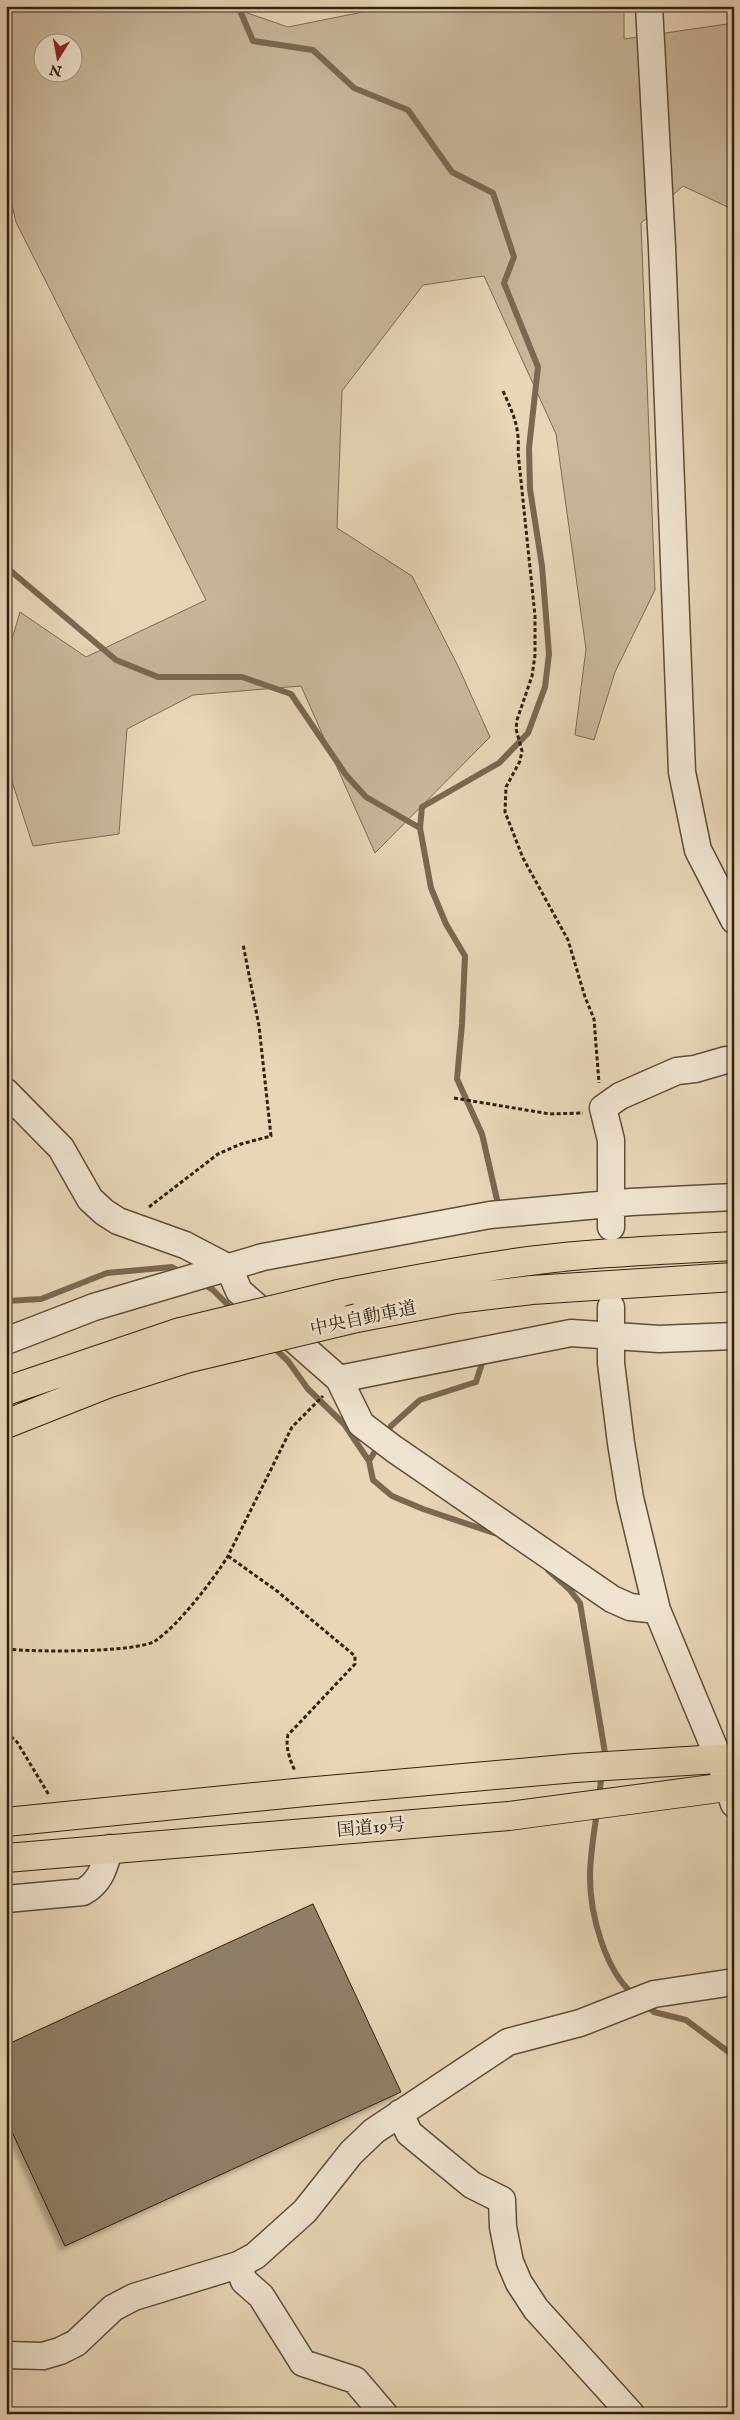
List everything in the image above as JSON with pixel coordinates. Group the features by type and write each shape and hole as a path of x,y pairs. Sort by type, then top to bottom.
{"highway":[{"name":"中央自動車道","path":"6,1390 180,1332 338,1294 450,1272 530,1260 734,1246"},
{"name":"中央自動車道","path":"6,1424 107,1384 186,1360 358,1318 456,1299 532,1290 734,1277"},
{"path":"6,1822 300,1792 575,1768 726,1759"},
{"name":"国道19号","path":"6,1858 499,1817 578,1807 732,1792"}],"street":[{"path":"649,6 662,247 682,772 698,850 734,920"},
{"path":"611,1216 611,1140 604,1108 620,1096 677,1071 695,1069 726,1060 734,1060"},
{"path":"6,1092 61,1148 90,1199 118,1221 185,1245 222,1269 239,1292 332,1386 361,1424 394,1449 612,1599 630,1607 657,1610"},
{"path":"6,1341 94,1307 262,1257 490,1215 611,1216 734,1197"},
{"path":"611,1307 610,1363 620,1443 630,1498 657,1610 726,1759 732,1792"},
{"path":"332,1386 571,1333 610,1334 659,1339 734,1336"},
{"path":"6,1899 83,1892 94,1886 103,1870 110,1848"},
{"path":"6,2356 42,2356 60,2351 76,2343 113,2308 134,2297 238,2265 255,2256 285,2231 305,2210 360,2142 400,2113 508,2042 603,2014 654,1994 734,1982"},
{"path":"400,2113 410,2133 472,2185 502,2200 503,2228 510,2262 519,2283 536,2309 631,2414"},
{"path":"238,2265 244,2281 261,2296 303,2364 355,2380 384,2414"}],"path":[{"path":"454,1098 550,1114 590,1112 604,1108 594,1020 568,940 524,858 505,812 506,787 520,761 522,751 516,729 532,676 535,655 535,616 520,468 520,434 518,423 503,391"},
{"path":"134,1228 138,1218 155,1201 218,1154 241,1144 271,1136 259,1026 243,944"},
{"path":"6,1649 71,1651 138,1646 155,1641 199,1596 228,1556 292,1427 332,1386"},
{"path":"228,1556 298,1608 355,1656 355,1664 288,1735 287,1741 290,1758 298,1778 300,1792"},
{"path":"6,1732 17,1742 51,1799 54,1817"}],"shaded area":[{"path":"6,6 227,6 288,27 393,6 528,6 539,12 547,6 624,6 624,39 734,23 734,210 683,186 641,223 655,590 615,672 594,740 575,735 586,649 556,434 484,276 423,285 342,391 337,528 412,576 458,666 490,737 375,853 301,686 193,695 127,729 119,834 33,846 6,763 6,659 20,612 86,657 206,600 16,222 6,179"}],"building":[{"path":"313,1904 401,2092 65,2246 6,2119 6,2045"}],"waterway":[{"path":"238,6 253,41 313,50 354,88 408,110 452,172 493,193 514,257 504,283 538,367 529,448 530,489 542,566 549,654 545,687 528,733 499,763 422,807 420,828 431,888 446,924 465,956 457,1079 482,1134 498,1204"},
{"path":"6,567 116,660 158,677 242,677 291,694 346,775 366,797 420,828"},
{"path":"6,1301 41,1299 107,1273 172,1267 181,1272"},
{"path":"201,1283 212,1289 235,1312"},
{"path":"272,1346 288,1361 308,1389 344,1424 369,1461 373,1480 392,1496 423,1509 494,1533"},
{"path":"386,1435 391,1426 420,1400 476,1382 484,1357"},
{"path":"369,1461 379,1445"},
{"path":"548,1570 569,1589 580,1603 605,1753 604,1760"},
{"path":"599,1797 602,1772"},
{"path":"597,1812 590,1869 591,1892 596,1924 607,1957 615,1972 634,1995"},
{"path":"645,2005 654,2012 686,2020 734,2056"}]}
